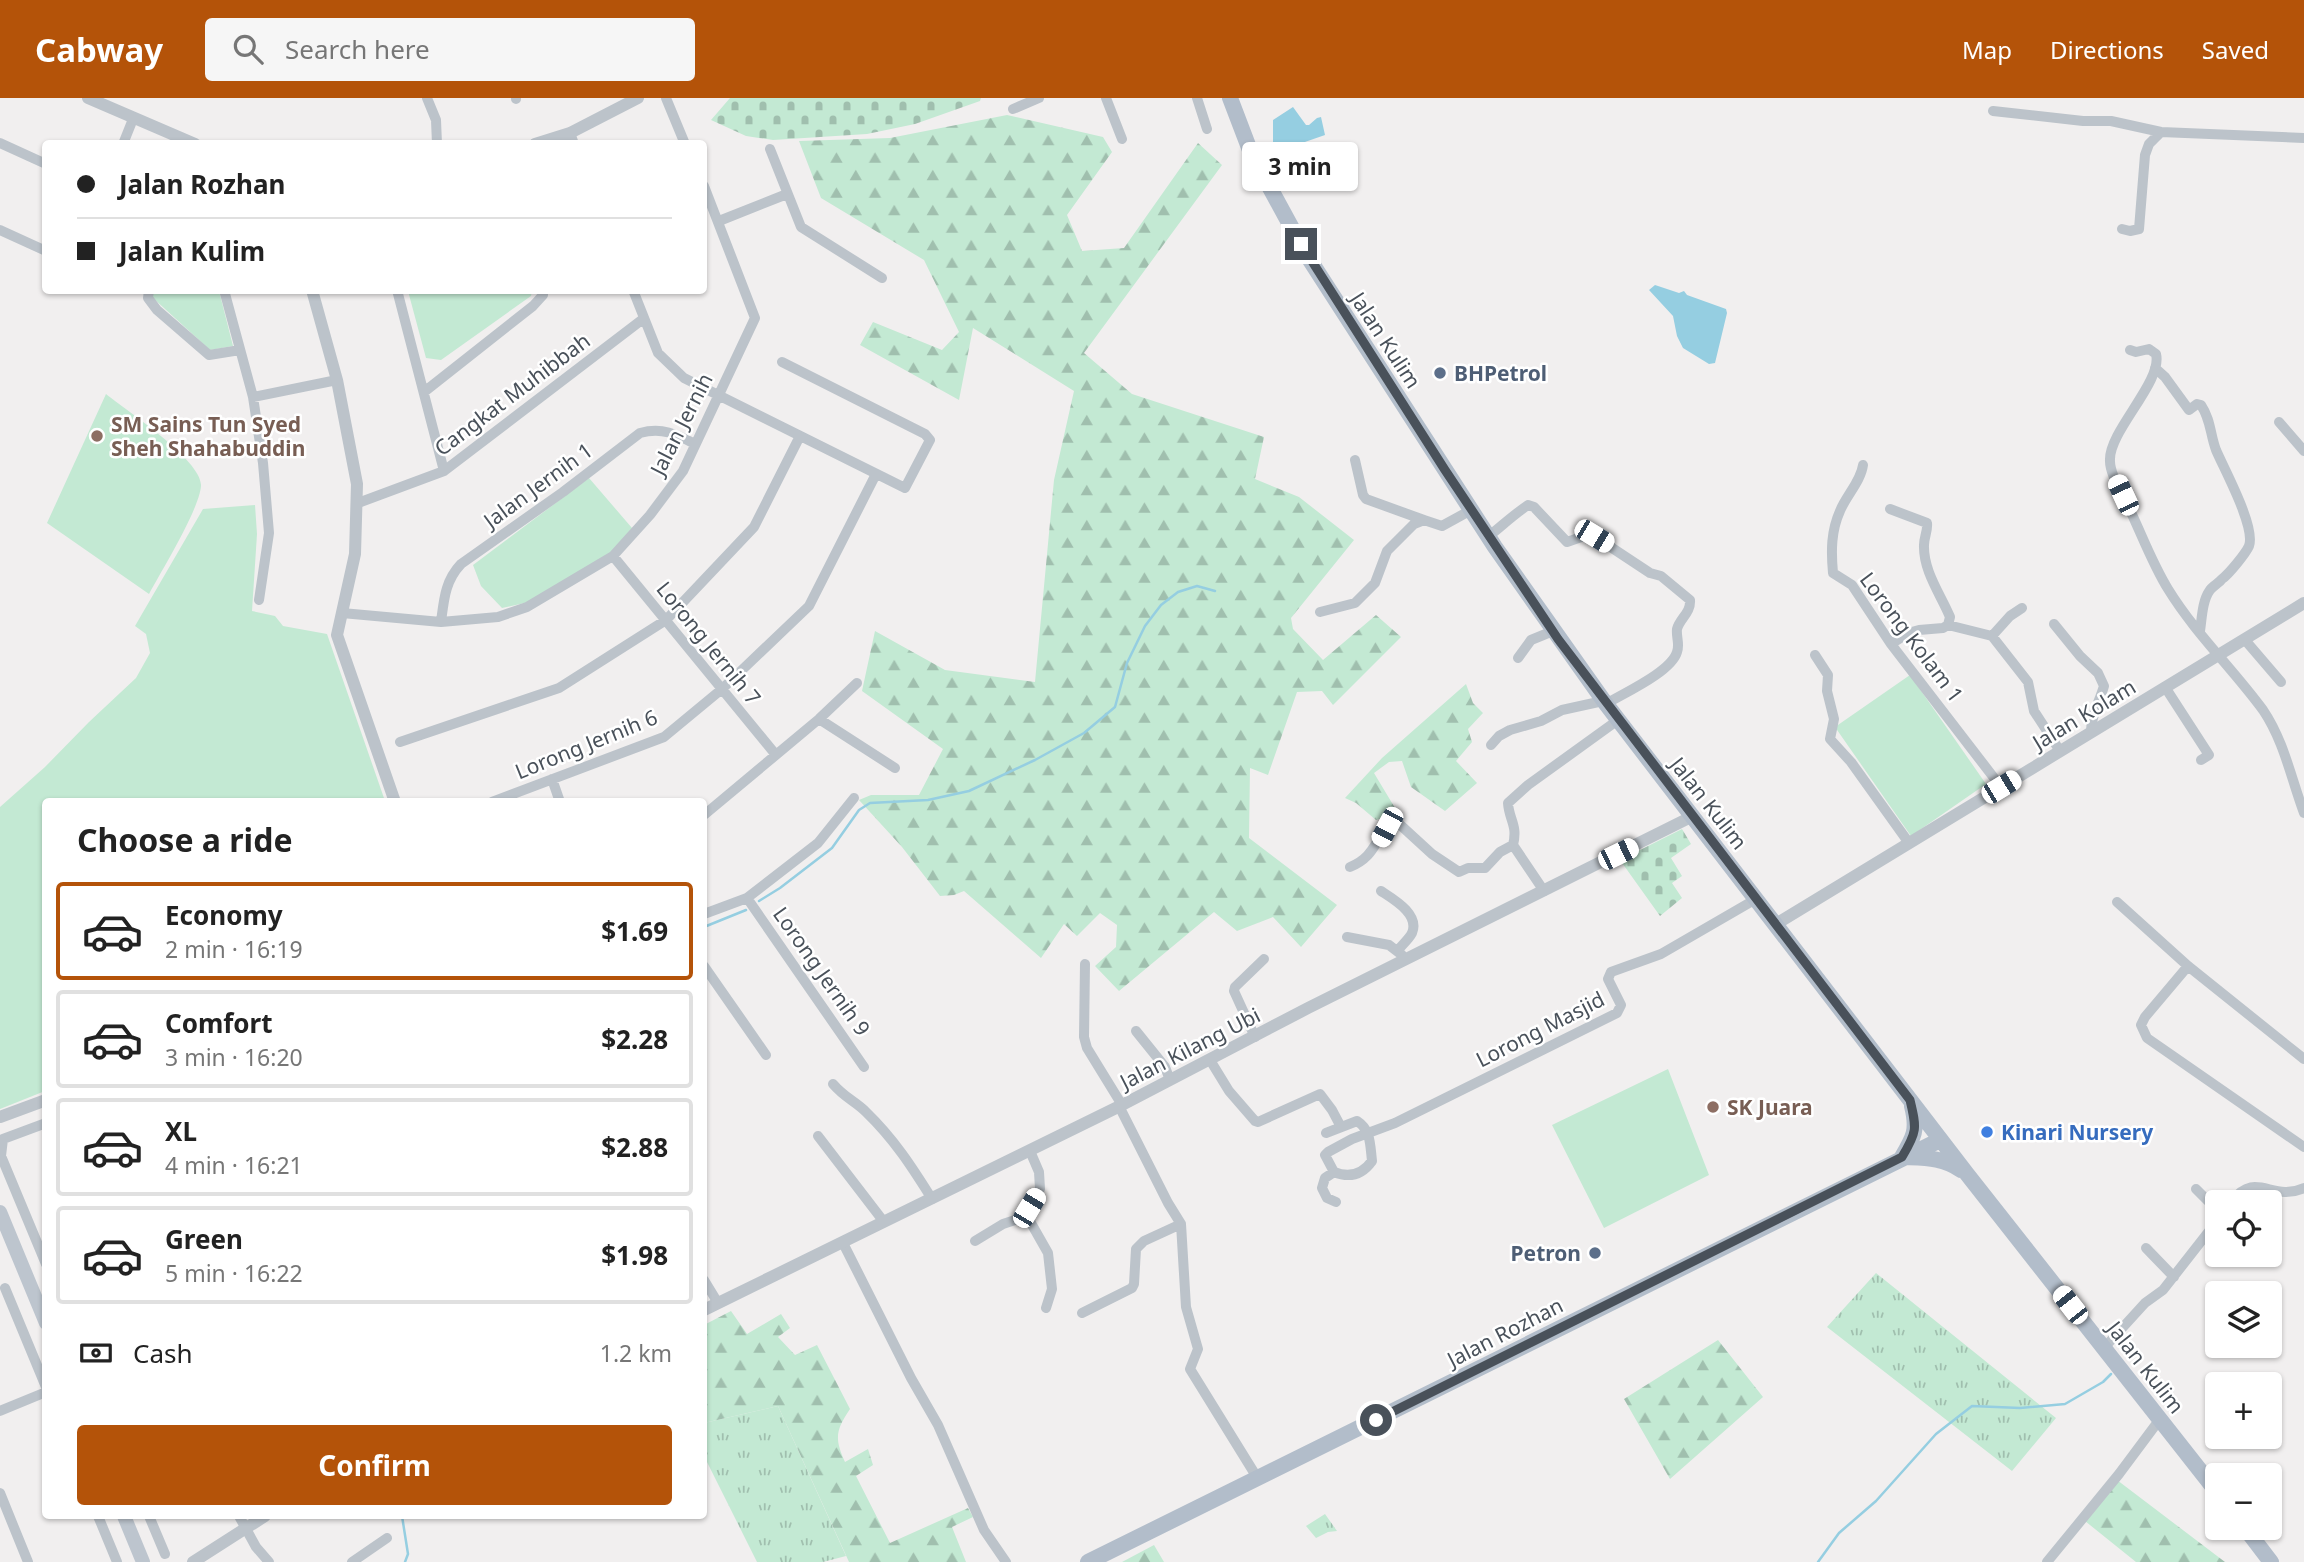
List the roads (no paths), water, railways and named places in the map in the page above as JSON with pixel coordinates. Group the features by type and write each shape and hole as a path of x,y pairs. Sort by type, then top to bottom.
{"main road":[{"name":"Jalan Kulim","path":"1230,98 1251,153 1306,254 1471,510 1553,631 1604,702 1940,1140 2205,1477"},
{"path":"1910,1100 1916,1125 1912,1140 1902,1157 1934,1158 1952,1164 1967,1174"},
{"name":"Jalan Rozhan","path":"1088,1562 1940,1140"},
{"path":"0,1212 42,1313"},
{"path":"125,1519 143,1562"},
{"path":"2254,1540 2271,1562"}],"street":[{"path":"88,98 185,140"},
{"path":"427,98 436,120 437,140"},
{"path":"572,138 638,98"},
{"path":"666,98 683,140"},
{"path":"1013,109 1039,98"},
{"path":"1106,98 1122,138"},
{"path":"1197,98 1207,129"},
{"path":"1993,111 2083,121 2111,121 2161,132 2304,138"},
{"path":"125,140 133,119"},
{"path":"2122,229 2139,229 2145,155 2149,144 2161,132"},
{"path":"0,143 42,162"},
{"path":"770,149 801,227 882,278"},
{"name":"Jalan Jernih","path":"342,613 441,622 498,617 527,607 613,556 650,515 683,471 755,318 707,193"},
{"path":"719,221 787,194"},
{"path":"0,230 42,248"},
{"path":"148,294 148,298 157,310 209,355 240,350"},
{"path":"225,294 253,397 263,463 269,533 259,600"},
{"path":"313,294 337,380 357,484 355,554 337,635 394,798"},
{"path":"398,294 444,471"},
{"path":"424,392 533,306 542,294"},
{"path":"634,294 658,353 684,378 905,488 930,440 925,434 782,362"},
{"name":"Cangkat Muhibbah","path":"358,503 444,471 643,319"},
{"path":"2130,350 2136,352 2149,349 2157,354 2158,358 2115,441 2110,459 2148,552 2169,591 2217,656 2263,711 2286,754 2304,813"},
{"path":"2155,368 2165,377 2189,410 2197,404 2202,405 2209,416 2213,442 2242,508 2250,536 2249,547 2225,577 2211,589 2204,605 2200,631"},
{"path":"253,397 337,380"},
{"path":"2279,422 2304,451"},
{"name":"Jalan Jernih 1","path":"441,622 446,587 451,575 461,564 563,492 640,433 667,430 695,444"},
{"path":"400,742 559,688 666,620 754,527 800,436"},
{"path":"1355,460 1366,499 1442,526 1471,510"},
{"name":"Lorong Kolam 1","path":"1863,465 1860,476 1840,509 1832,534 1833,573 1852,585 1891,644 2001,787"},
{"name":"Lorong Jernih 6","path":"502,798 664,737 722,689 809,606 876,474"},
{"path":"1489,536 1503,521 1528,505 1534,507 1567,542 1587,535 1594,536 1650,573 1661,576 1690,600 1691,607 1677,629 1679,648 1674,660 1660,671 1604,702 1562,710 1541,721 1510,730 1499,736 1491,745"},
{"path":"1890,509 1927,523 1924,544 1926,559 1937,595 1950,617 1948,625"},
{"path":"1320,612 1355,603 1375,583 1387,551 1414,524 1424,520"},
{"name":"Lorong Jernih 7","path":"613,556 776,755"},
{"name":"Jalan Kolam","path":"1776,923 2304,603"},
{"path":"1992,636 2010,616 2022,608"},
{"path":"2054,624 2098,673 2104,686 2100,702 2091,717 2091,732"},
{"path":"1891,644 1908,633 1948,625 1992,636 2028,682 2034,712 2060,751"},
{"path":"1518,658 1531,640 1553,631"},
{"path":"2245,640 2281,682"},
{"path":"1815,655 1828,675 1827,691 1835,719 1830,739 1851,762 1909,843"},
{"path":"707,812 819,719 857,683"},
{"path":"2165,687 2209,755 2201,760"},
{"path":"819,719 895,768"},
{"path":"1544,891 1513,845 1515,826 1508,803 1528,785 1618,720"},
{"path":"552,779 558,798"},
{"path":"707,913 747,898 818,842 854,798"},
{"name":"Jalan Kilang Ubi","path":"707,1308 1120,1106 1255,1037 1402,955 1544,891 1693,817"},
{"path":"1350,867 1363,862 1373,852 1387,827 1396,821 1459,873 1468,868 1485,868 1500,852 1513,845"},
{"path":"1347,937 1389,944 1402,955 1414,925 1409,914 1381,891"},
{"name":"Lorong Jernih 9","path":"747,898 864,1067"},
{"name":"Lorong Masjid","path":"1368,1134 1617,1013 1621,1005 1608,979 1611,972 1661,954 1756,899"},
{"path":"2118,902 2188,966 2304,1059"},
{"path":"1255,1037 1234,991 1264,959"},
{"path":"1085,964 1084,1037 1087,1048 1181,1224 1186,1307 1198,1349 1190,1369 1258,1479"},
{"path":"2188,966 2145,1017 2141,1025 2147,1038 2304,1147"},
{"path":"707,970 766,1055"},
{"path":"1136,1031 1165,1067 1170,1080"},
{"path":"1210,1059 1229,1091 1255,1121 1320,1094 1341,1127"},
{"path":"833,1084 844,1097 867,1113 903,1151 932,1199"},
{"path":"0,1117 42,1101"},
{"path":"1326,1133 1357,1121 1365,1127 1368,1134 1372,1161 1345,1176 1334,1172 1325,1155 1352,1139 1368,1134"},
{"path":"42,1124 3,1139 1,1156 42,1254"},
{"path":"818,1136 884,1222"},
{"path":"1030,1151 1039,1172 1040,1189 1027,1216 1048,1253 1052,1289 1045,1308"},
{"path":"1334,1172 1321,1184 1327,1198 1336,1202"},
{"path":"2242,1190 2252,1186 2268,1190"},
{"path":"2282,1194 2304,1188"},
{"path":"2196,1189 2205,1198"},
{"path":"975,1241 1003,1224 1027,1216"},
{"path":"1082,1313 1132,1288 1135,1284 1136,1248 1144,1241 1181,1224"},
{"path":"2104,1348 2145,1303 2163,1290 2205,1237"},
{"path":"843,1243 938,1426 984,1530 1006,1562"},
{"path":"2146,1248 2174,1277"},
{"path":"707,1285 718,1303"},
{"path":"5,1288 42,1380"},
{"path":"0,1411 42,1392"},
{"path":"2047,1562 2160,1419"},
{"path":"0,1493 28,1562"},
{"path":"99,1519 117,1562"},
{"path":"150,1519 164,1554"},
{"path":"240,1519 262,1557 269,1562"},
{"path":"193,1562 260,1519"},
{"path":"352,1562 387,1538"}],"water":[{"path":"1293,107 1306,125 1321,117 1325,135 1279,151 1273,144 1273,120"},
{"path":"1655,285 1679,293 1684,291 1687,295 1726,309 1715,363 1709,364 1683,348 1677,336 1673,316 1649,290"}],"waterway":[{"path":"759,901 832,848 859,810 870,803 928,800 969,791 1084,733 1115,707 1127,663 1145,626 1161,605 1178,592 1197,586 1215,591"},
{"path":"707,926 746,910"},
{"path":"1818,1562 1839,1533 1876,1501 1936,1434 1972,1406 2020,1408 2065,1404 2103,1382 2111,1374"},
{"path":"402,1519 408,1554 405,1562"}],"place":[{"name":"BHPetrol","path":"1440,373"},
{"name":"SM Sains Tun Syed Sheh Shahabuddin","path":"97,436"},
{"name":"SK Juara","path":"1713,1107"},
{"name":"Kinari Nursery","path":"1987,1132"},
{"name":"Petron","path":"1595,1253"}]}
